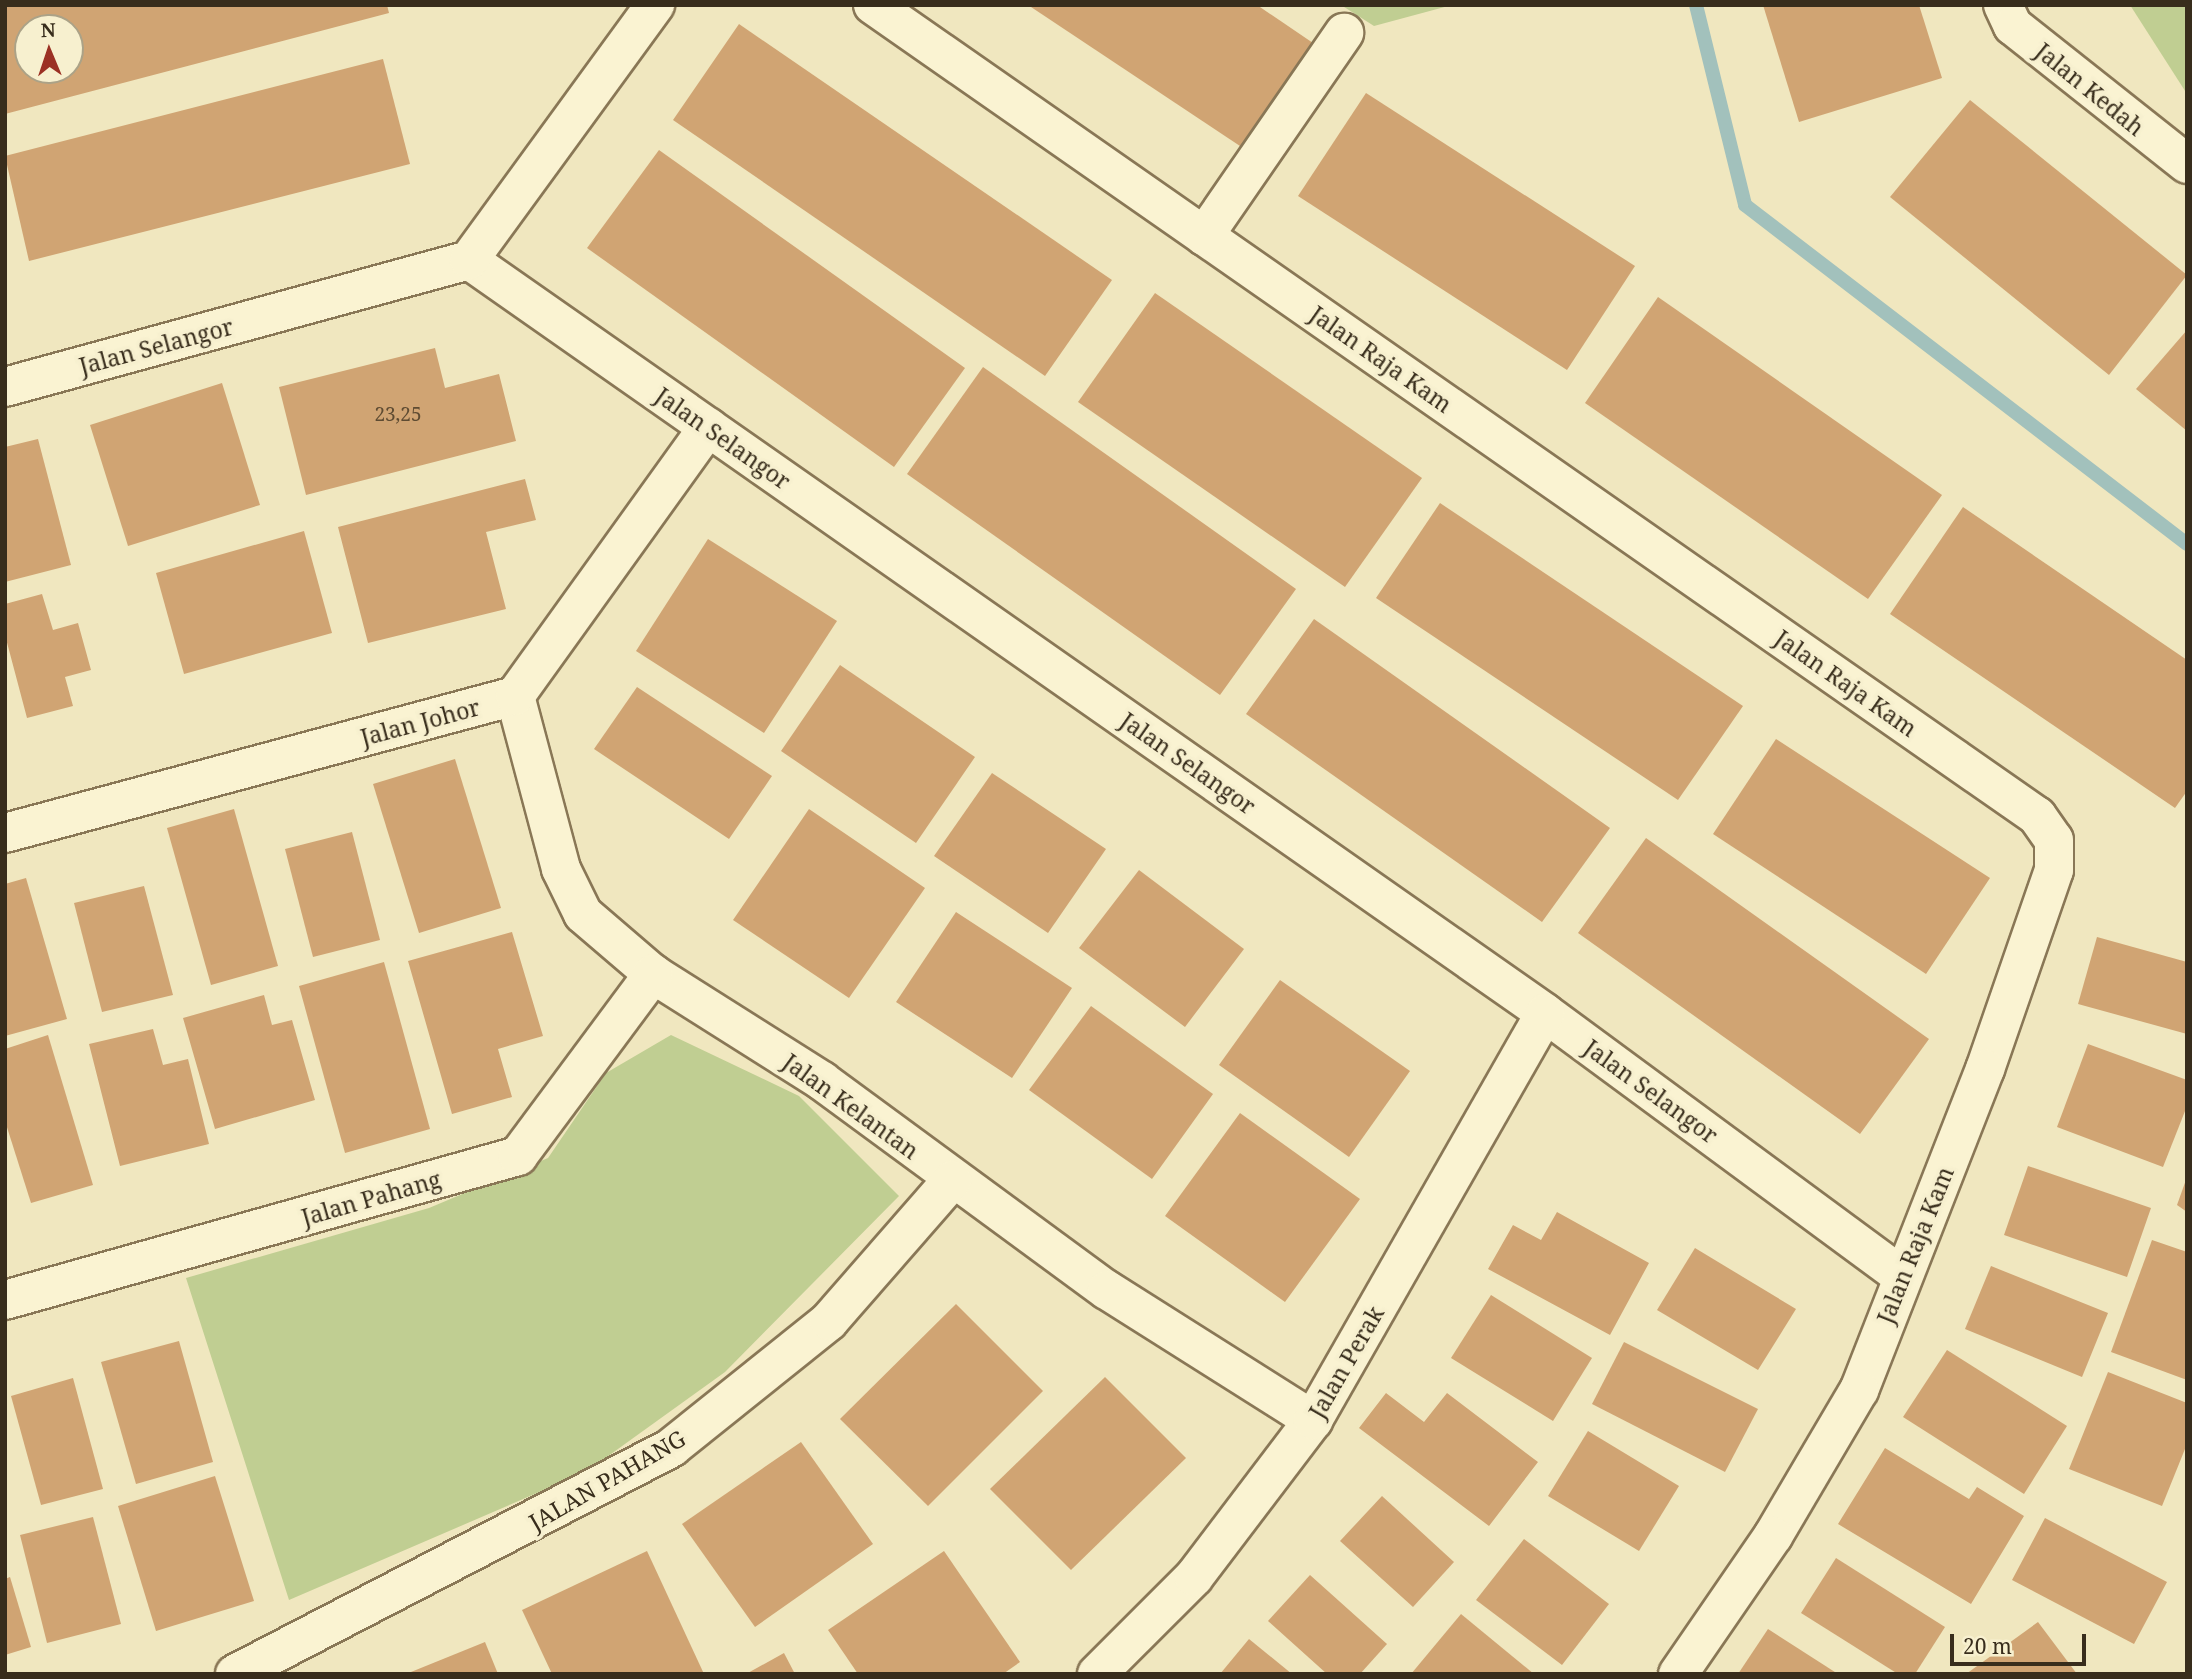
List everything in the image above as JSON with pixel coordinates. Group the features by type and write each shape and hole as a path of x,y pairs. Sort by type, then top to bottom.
{"street":[{"path":"469,260 655,5"},
{"name":"Jalan Raja Kam","path":"873,5 2048,827 2057,855 2054,870 1985,1069 1901,1275 1859,1390 1773,1536 1678,1674"},
{"name":"Jalan Kedah","path":"2003,5 2013,26 2187,164"},
{"path":"1204,236 1344,33"},
{"name":"Jalan Selangor","path":"5,387 469,260 1545,1013 1901,1275"},
{"path":"515,696 708,427"},
{"name":"Jalan Johor","path":"5,833 515,696"},
{"name":"Jalan Kelantan","path":"515,696 561,869 583,914 653,974 822,1081 952,1180 1107,1290 1313,1420"},
{"name":"Jalan Pahang","path":"5,1300 518,1156 653,974"},
{"name":"Jalan Perak","path":"1097,1674 1194,1577 1313,1420 1545,1013"},
{"name":"JALAN PAHANG","path":"235,1674 672,1447 829,1321 952,1180"}],"green space":[{"path":"1341,5 1452,5 1374,26"},
{"path":"2130,5 2187,5 2187,94"},
{"path":"671,1035 799,1096 899,1196 725,1372 586,1472 289,1600 186,1278 429,1208 548,1158 606,1073"}],"building":[{"path":"5,5 387,5 389,13 5,114"},
{"path":"1028,5 1257,5 1313,43 1243,148"},
{"path":"1763,5 1919,5 1942,78 1799,122"},
{"path":"739,24 1112,280 1045,376 673,120"},
{"path":"383,59 410,164 29,261 5,156"},
{"path":"1366,93 1635,266 1567,370 1298,196"},
{"path":"1970,100 2187,275 2109,375 1890,197"},
{"path":"659,150 965,368 894,467 587,248"},
{"path":"1155,293 1422,478 1345,587 1078,402"},
{"path":"1658,297 1942,495 1868,599 1585,403"},
{"path":"2187,330 2187,431 2136,389"},
{"path":"435,348 445,388 499,374 516,441 306,495 279,387"},
{"path":"983,367 1296,589 1220,695 907,474"},
{"path":"222,383 260,505 128,546 90,425"},
{"path":"38,439 71,565 5,582 5,447"},
{"path":"525,479 536,520 486,532 506,609 368,643 338,527"},
{"path":"1440,503 1743,706 1678,800 1376,598"},
{"path":"1963,507 2187,660 2187,791 2175,808 1890,614"},
{"path":"304,531 332,633 184,674 156,573"},
{"path":"708,539 837,621 764,733 636,651"},
{"path":"42,594 53,630 78,623 91,670 65,677 73,706 27,718 5,635 5,604"},
{"path":"1314,619 1610,828 1542,922 1246,714"},
{"path":"840,665 975,757 916,843 781,751"},
{"path":"637,687 772,776 729,839 594,749"},
{"path":"1776,739 1990,878 1926,974 1713,834"},
{"path":"455,759 501,908 419,933 373,784"},
{"path":"992,773 1106,849 1048,933 934,856"},
{"path":"234,809 278,966 211,985 167,828"},
{"path":"809,809 925,888 849,998 733,920"},
{"path":"352,832 380,940 313,957 285,849"},
{"path":"1646,838 1929,1039 1860,1134 1578,933"},
{"path":"1139,870 1244,949 1185,1027 1079,948"},
{"path":"26,878 67,1019 5,1036 5,884"},
{"path":"144,886 173,995 102,1012 74,903"},
{"path":"956,912 1072,988 1012,1078 896,1002"},
{"path":"512,932 543,1036 498,1049 512,1097 452,1114 408,961"},
{"path":"2097,937 2187,962 2187,1034 2078,1004"},
{"path":"384,962 430,1129 345,1153 299,986"},
{"path":"1280,980 1410,1071 1349,1157 1219,1065"},
{"path":"264,995 272,1025 292,1020 315,1100 215,1129 183,1018"},
{"path":"1091,1006 1213,1094 1152,1179 1029,1090"},
{"path":"153,1029 163,1065 188,1059 209,1144 120,1166 89,1044"},
{"path":"48,1035 93,1185 31,1203 5,1121 5,1049"},
{"path":"2088,1044 2187,1080 2187,1106 2163,1167 2057,1127"},
{"path":"1240,1113 1360,1199 1285,1302 1165,1216"},
{"path":"2028,1166 2151,1208 2127,1277 2004,1235"},
{"path":"2187,1177 2187,1212 2177,1205"},
{"path":"1557,1212 1649,1263 1610,1335 1488,1269 1513,1225 1541,1240"},
{"path":"2152,1240 2187,1252 2187,1380 2111,1352"},
{"path":"1695,1248 1796,1309 1758,1370 1657,1310"},
{"path":"1991,1266 2108,1313 2082,1377 1965,1329"},
{"path":"1491,1295 1592,1358 1553,1421 1451,1358"},
{"path":"956,1304 1043,1391 928,1506 840,1419"},
{"path":"179,1341 213,1462 136,1484 101,1362"},
{"path":"1624,1342 1758,1409 1725,1472 1592,1404"},
{"path":"1947,1350 2067,1426 2024,1494 1903,1417"},
{"path":"2108,1372 2187,1403 2187,1444 2162,1506 2069,1469"},
{"path":"1105,1377 1186,1458 1071,1570 990,1489"},
{"path":"73,1378 103,1489 41,1505 11,1396"},
{"path":"1386,1393 1424,1422 1447,1393 1538,1462 1489,1526 1359,1428"},
{"path":"1588,1431 1679,1486 1639,1551 1548,1496"},
{"path":"801,1442 873,1544 755,1627 682,1524"},
{"path":"1885,1448 1969,1499 1977,1487 2024,1516 1971,1604 1838,1524"},
{"path":"215,1476 254,1601 156,1631 118,1506"},
{"path":"1382,1496 1454,1562 1413,1607 1340,1541"},
{"path":"93,1517 121,1624 47,1643 20,1535"},
{"path":"2045,1518 2167,1582 2134,1644 2012,1580"},
{"path":"1524,1539 1609,1604 1562,1665 1476,1600"},
{"path":"647,1551 704,1674 552,1674 522,1610"},
{"path":"944,1551 1020,1662 1003,1674 858,1674 828,1630"},
{"path":"1836,1558 1945,1627 1915,1674 1898,1674 1801,1613"},
{"path":"1310,1575 1387,1644 1360,1674 1327,1674 1268,1621"},
{"path":"10,1577 31,1647 5,1655 5,1579"},
{"path":"1461,1614 1534,1674 1411,1674"},
{"path":"2038,1622 2077,1674 1966,1674"},
{"path":"1768,1629 1838,1674 1738,1674"},
{"path":"1249,1639 1292,1674 1220,1674"},
{"path":"485,1642 498,1674 406,1674"},
{"path":"784,1653 795,1674 746,1674"}],"waterway":[{"path":"1696,5 1745,205 2187,544"}]}
